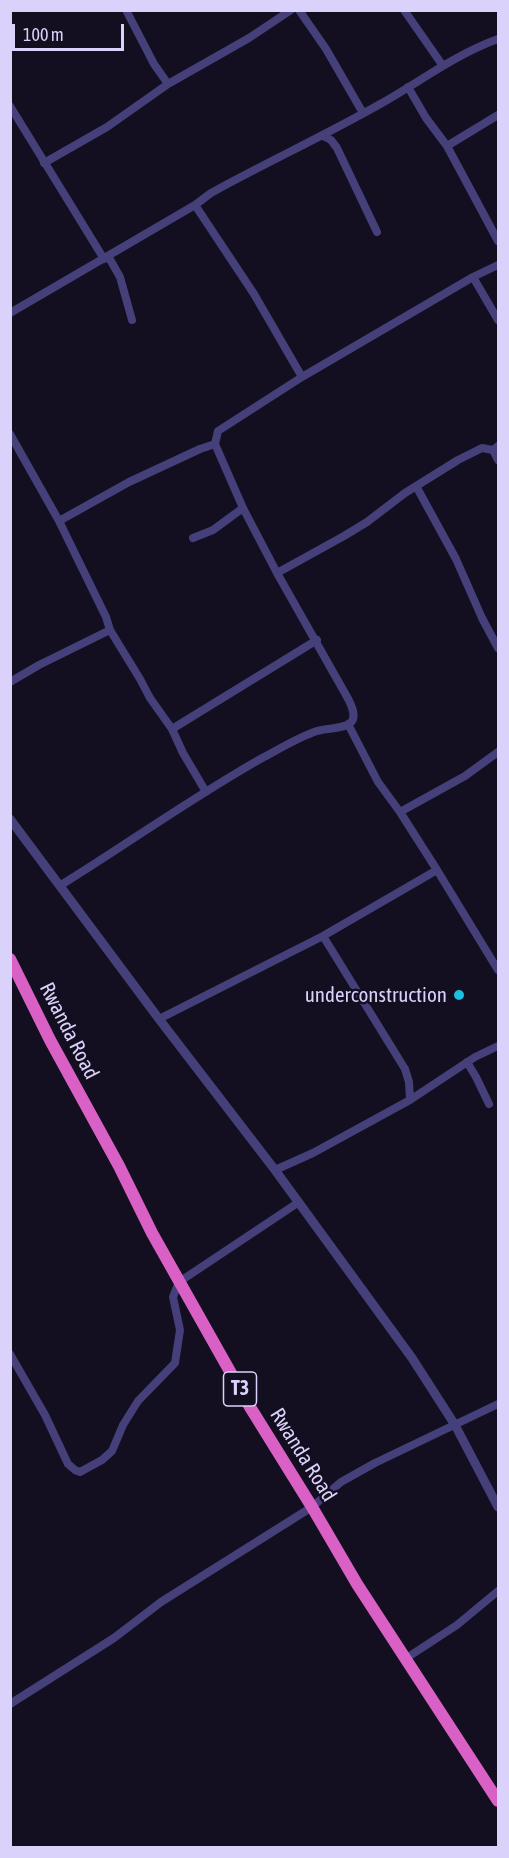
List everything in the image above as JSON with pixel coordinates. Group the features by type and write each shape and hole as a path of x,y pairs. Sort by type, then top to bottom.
{"highway":[{"name":"Rwanda Road","path":"10,959 152,1233 250,1407 357,1584 498,1801"}],"street":[{"path":"126,10 154,64 168,84"},
{"path":"45,163 107,127 168,84 249,38 291,10"},
{"path":"299,10 326,49 363,113"},
{"path":"404,10 443,66"},
{"path":"10,313 195,205 217,189 323,136 473,48 498,39"},
{"path":"408,87 426,118 447,146 498,241"},
{"path":"10,106 14,119 120,277 132,320"},
{"path":"447,146 498,115"},
{"path":"323,136 331,140 337,148 378,232"},
{"path":"195,205 254,294 302,377"},
{"path":"61,885 206,792 291,743 318,731 348,724 352,720 354,714 352,708 317,640 277,573 243,508 215,444 218,431 302,377 473,277 498,265"},
{"path":"473,277 498,320"},
{"path":"10,434 59,521 106,617 110,630 150,698 172,729 206,792"},
{"path":"59,521 129,482 215,444"},
{"path":"277,573 344,536 416,486 474,452 483,448 496,448 498,460"},
{"path":"416,486 456,559 498,648"},
{"path":"193,538 213,530 243,508"},
{"path":"10,682 110,630"},
{"path":"172,729 317,640"},
{"path":"348,724 378,782 400,812 498,970"},
{"path":"400,812 465,776 498,752"},
{"path":"10,819 275,1170 412,1358 455,1425 498,1508"},
{"path":"10,834 21,833"},
{"path":"159,1019 324,936 437,870"},
{"path":"324,936 405,1069 409,1082 410,1100"},
{"path":"275,1170 314,1153 410,1100 466,1062 498,1046"},
{"path":"466,1062 489,1104"},
{"path":"10,1354 45,1415 68,1464 80,1472 102,1460 112,1451 123,1425 138,1401 175,1363 180,1330 173,1297 179,1282 298,1202"},
{"path":"10,1704 114,1638 161,1602 312,1507 341,1482 375,1462 498,1404"},
{"path":"405,1659 450,1630 498,1591"}],"place":[{"name":"underconstruction","path":"459,995"}]}
